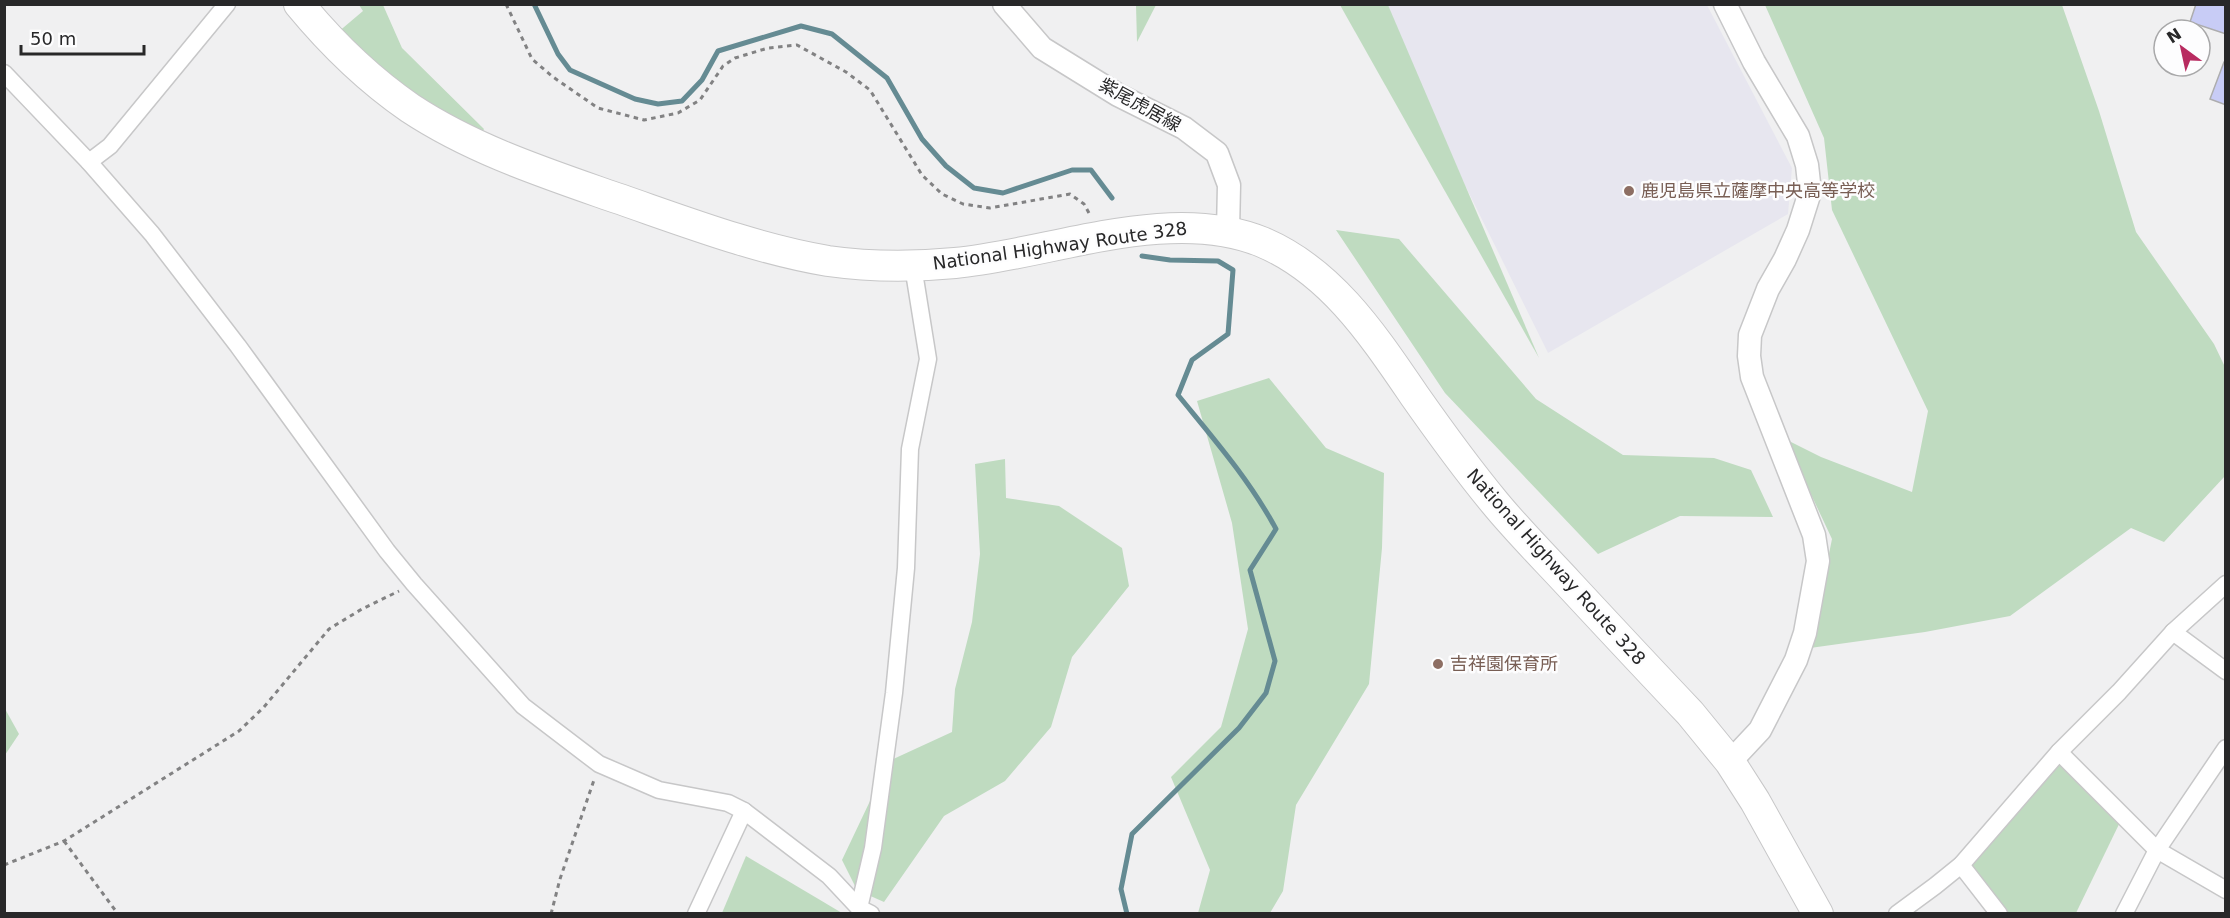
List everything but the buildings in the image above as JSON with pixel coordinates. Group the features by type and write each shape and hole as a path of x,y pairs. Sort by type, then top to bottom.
{"highway":[{"name":"National Highway Route 328","path":"299,4 344,54 375,81 410,107 449,131 484,148 573,183 752,242 828,260 868,265 913,266 996,259 1102,238 1158,229 1192,227 1228,231 1262,242 1298,261 1333,289 1356,315 1463,464 1499,508 1690,713 1730,762 1755,801 1818,914"}],"street":[{"path":"89,162 110,146 227,4"},
{"name":"紫尾虎居線","path":"1004,4 1042,48 1118,95 1184,128 1217,153 1229,185 1228,231"},
{"path":"1725,4 1754,62 1798,136 1807,165 1810,192 1798,231 1768,289 1750,335 1749,356 1752,377 1814,535 1818,561 1805,633 1796,660 1760,730 1730,762"},
{"path":"4,74 89,162 152,234 224,327 387,551 523,706 599,764 659,790 728,803 744,810 829,876 865,911"},
{"path":"865,911 894,693 906,568 910,449 928,359 913,266"},
{"path":"1897,914 1961,865 2059,752 2119,692 2173,632 2226,584"},
{"path":"2173,632 2226,670"},
{"path":"2124,914 2157,850 2226,748"},
{"path":"2059,752 2157,850 2226,890"},
{"path":"696,914 744,810"},
{"path":"1961,865 1999,914"}],"path":[{"path":"506,4 532,59 553,77 598,108 644,120 678,113 700,100 723,66 735,58 768,48 797,45 846,72 870,90 922,175 942,194 963,204 990,208 1070,194 1084,204 1102,238"},
{"path":"4,865 64,841 239,730 264,707 329,628 414,584"},
{"path":"551,914 560,879 599,764"},
{"path":"64,841 118,914"}],"shaded area":[{"name":"鹿児島県立薩摩中央高等学校","path":"1376,5 1707,5 1792,168 1788,214 1548,353"}],"green space":[{"path":"359,5 383,5 402,48 484,129 482,133 432,108 337,33 363,11"},
{"path":"1136,5 1156,5 1137,42"},
{"path":"1340,5 1388,5 1539,358"},
{"path":"1765,5 2062,5 2099,111 2136,232 2214,344 2225,367 2225,476 2164,542 2131,528 2010,616 1925,632 1810,648 1832,539 1785,439 1821,457 1912,492 1928,411 1832,210 1824,138"},
{"path":"1336,230 1399,239 1536,399 1623,455 1714,458 1751,470 1773,517 1680,516 1598,554 1445,393"},
{"path":"1269,378 1326,448 1384,473 1382,548 1369,684 1296,805 1283,891 1270,913 1198,913 1210,870 1171,777 1221,727 1248,629 1232,523 1197,401"},
{"path":"1005,459 1006,498 1059,506 1122,548 1129,586 1072,657 1051,727 1005,781 944,816 884,902 857,890 842,860 889,761 952,732 955,689 972,622 980,554 975,464"},
{"path":"4,707 19,734 5,755 4,755"},
{"path":"2059,752 2123,816 2076,913 1999,913 1961,865"},
{"path":"746,856 842,913 722,913"}],"waterway":[{"path":"534,4 558,54 570,70 635,99 658,104 682,101 702,80 718,51 801,26 832,34 887,78 922,139 946,166 974,188 1003,193 1072,170 1091,170 1112,198"},
{"path":"1127,914 1121,889 1132,834 1239,728 1266,693 1275,661 1250,570 1276,529 1242,476 1178,395 1192,360 1228,334 1233,270 1218,261 1170,260 1142,256"}],"place":[{"name":"鹿児島県立薩摩中央高等学校","path":"1629,191"},
{"name":"吉祥園保育所","path":"1438,664"}]}
